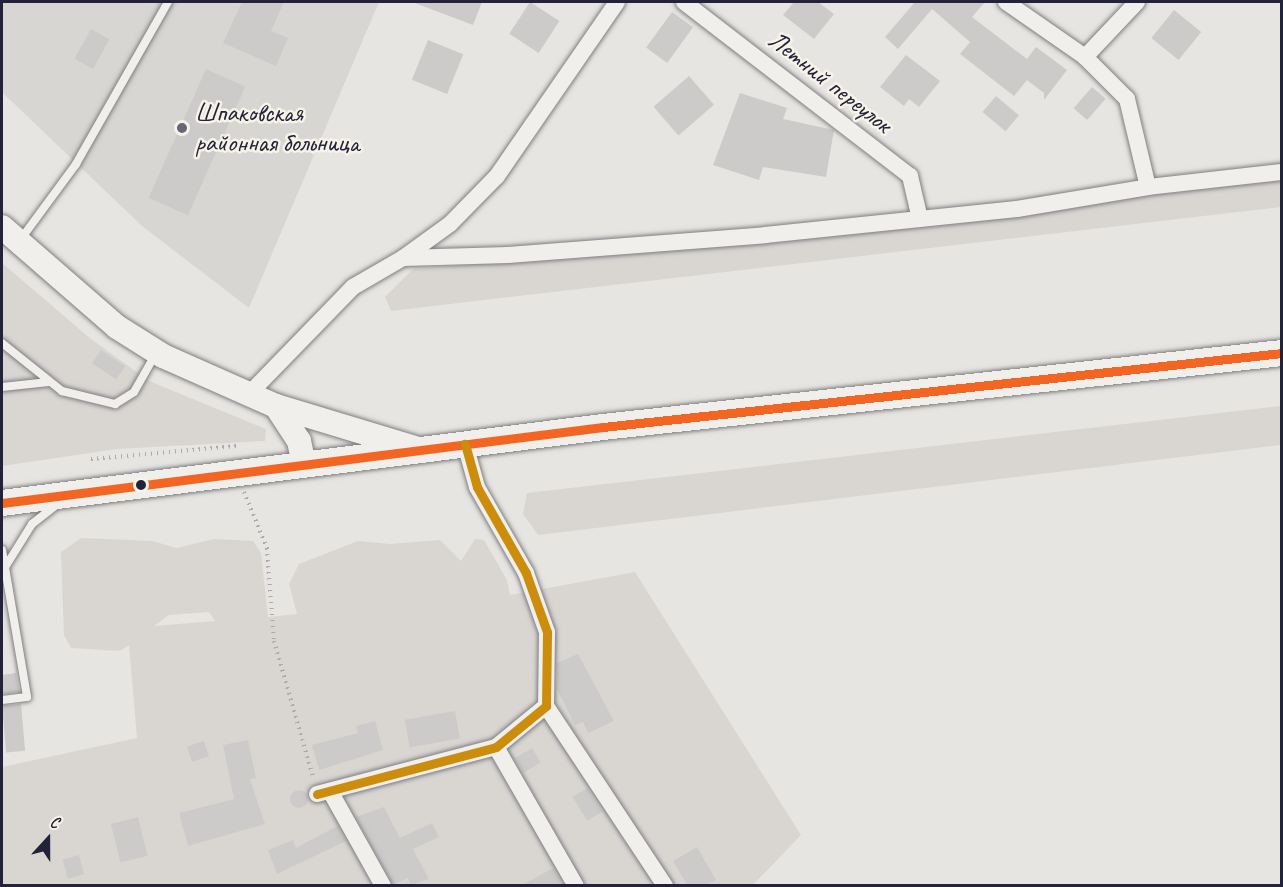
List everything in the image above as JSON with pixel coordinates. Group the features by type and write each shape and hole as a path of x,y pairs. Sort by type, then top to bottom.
{"main road":[{"path":"2,503 465,444 1281,353"}],"street":[{"path":"249,394 353,287 403,258 450,224 497,176 617,2"},
{"name":"Летний переулок","path":"684,2 910,176 920,219"},
{"path":"1006,2 1085,57 1127,99 1148,187"},
{"path":"1085,57 1137,2"},
{"path":"403,258 519,254 920,219 1017,209 1148,187 1281,172"},
{"path":"10,235 117,327 157,352 276,406 422,450"},
{"path":"276,406 299,441 304,465"},
{"path":"465,444 477,487 526,573 547,632 546,706 665,885"},
{"path":"383,885 324,793 496,747 546,706"},
{"path":"496,747 576,885"}],"lane":[{"path":"10,235 76,164 168,2"},
{"path":"2,343 62,391 115,404 134,392 157,352"},
{"path":"2,387 49,382"},
{"path":"4,569 32,524 71,494"},
{"path":"2,550 27,697 2,700"}],"path":[{"path":"91,459 236,446"},
{"path":"244,489 246,504 267,548 274,641 324,793"}],"shaded area":[{"name":"Шпаковская районная больница","path":"2,2 379,2 249,308 142,226 2,92"},
{"path":"1281,177 1281,207 391,311 385,297 413,269 509,262"},
{"path":"2,263 91,339 149,381 266,429 265,441 117,449 2,466"},
{"path":"1281,406 1281,445 538,535 523,514 527,493"},
{"path":"81,538 152,541 177,548 214,539 253,541 261,553 268,617 297,614 289,584 299,564 358,541 390,544 440,540 461,561 475,539 484,540 507,580 510,595 635,572 801,835 753,885 2,885 2,767 137,738 129,645 120,651 71,648 64,635 61,552","holes":["209,612 215,621 154,626 169,615"]}],"building":[{"path":"242,2 284,2 271,31 288,38 276,66 223,43"},
{"path":"412,2 482,2 473,25"},
{"path":"530,2 559,21 539,53 509,34"},
{"path":"794,2 818,2 834,14 814,39 783,15"},
{"path":"915,2 985,2 972,17 1027,59 1036,47 1067,70 1044,100 1044,93 1027,80 1014,96 960,54 970,42 932,9 898,49 885,37"},
{"path":"1174,10 1201,32 1179,60 1151,38"},
{"path":"672,12 693,27 667,63 646,48"},
{"path":"91,29 109,39 93,69 75,59"},
{"path":"428,40 463,54 447,94 412,80"},
{"path":"906,55 940,81 919,107 909,99 904,106 880,87"},
{"path":"206,69 245,86 188,215 149,198"},
{"path":"689,76 714,105 678,136 654,107"},
{"path":"1092,87 1106,99 1087,120 1074,108"},
{"path":"740,93 787,108 783,119 834,130 826,177 763,167 759,180 713,165"},
{"path":"996,96 1019,115 1005,131 983,112"},
{"path":"101,350 125,366 116,379 92,363"},
{"path":"578,654 614,721 588,733 583,722 575,725 557,689 557,663"},
{"path":"16,673 19,692 2,694 2,675"},
{"path":"21,704 25,751 6,752 2,706"},
{"path":"455,711 460,739 410,747 405,720"},
{"path":"375,721 383,750 319,770 312,745 358,733 356,726"},
{"path":"248,740 256,778 250,779 265,824 188,846 179,813 234,799 223,745"},
{"path":"204,741 209,756 192,762 187,747"},
{"path":"532,748 541,763 524,773 515,758"},
{"path":"587,788 602,812 587,821 573,797"},
{"path":"299,790 307,795 308,799 303,807 299,808 291,803 290,799 295,791"},
{"path":"384,807 400,838 432,823 439,837 413,849 429,879 411,885 408,878 393,885 356,817"},
{"path":"138,817 148,856 121,863 111,824"},
{"path":"337,826 346,841 277,874 268,850 293,840 296,848"},
{"path":"697,847 716,880 706,885 687,885 673,861"},
{"path":"79,855 84,874 68,879 63,859"},
{"path":"553,868 563,885 522,885"}],"transit line":[{"path":"2,503 603,427 1282,353"},
{"path":"317,794 496,747 546,706 547,632 526,573 477,487 465,444"}],"place":[{"name":"Шпаковская районная больница","path":"182,128"}]}
